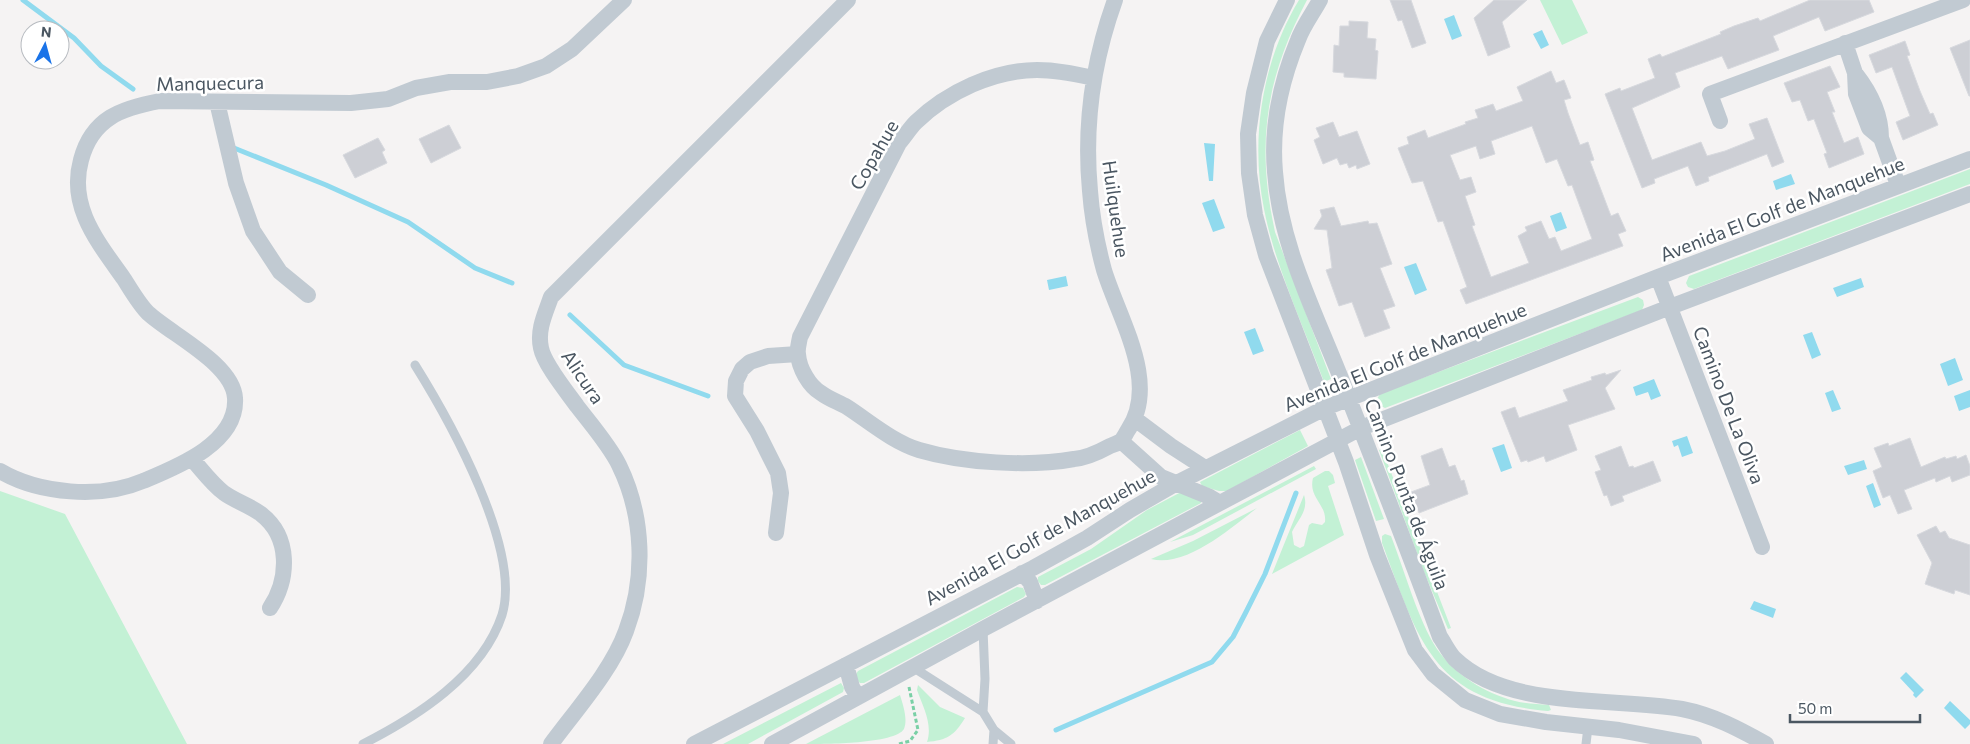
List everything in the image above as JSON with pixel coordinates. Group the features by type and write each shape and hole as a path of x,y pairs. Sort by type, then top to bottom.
{"street":[{"name":"Manquecura","path":"0,471 32,484 69,492 103,491 139,483 192,459 222,435 232,418 235,397 229,377 215,363 165,328 146,311 87,223 79,199 77,176 84,150 93,132 109,117 133,106 160,101 351,103 388,99 416,88 450,82 487,82 518,76 546,66 572,49 624,0"},
{"name":"Alicura","path":"551,744 611,663 626,632 636,601 641,564 632,496 619,463 555,375 541,350 540,325 550,297 848,0"},
{"name":"Huilquehue","path":"1115,0 1101,45 1094,78 1088,138 1091,199 1097,238 1104,269 1139,371 1141,393 1135,420 1121,441"},
{"path":"1287,0 1267,41 1254,93 1248,134 1249,173 1255,215 1266,255 1337,440 1377,555 1415,650 1433,674 1465,700 1500,714 1546,722 1619,730 1694,744"},
{"name":"Camino Punta de Águila","path":"1320,0 1298,39 1281,88 1275,127 1275,171 1281,220 1440,637 1455,658 1474,673 1500,686 1526,694 1682,709 1715,718 1737,727 1766,744"},
{"path":"1720,121 1710,94 1963,0"},
{"path":"1845,43 1855,73 1856,94 1869,128 1880,138 1898,186"},
{"name":"Copahue","path":"798,354 800,338 808,319 899,143 916,122 938,105 970,85 1003,75 1036,70 1064,72 1094,78"},
{"path":"217,102 236,183 252,231 280,272 308,295"},
{"name":"Avenida El Golf de Manquehue","path":"694,744 1022,574 1087,538 1175,484 1325,408 1970,159"},
{"path":"772,744 1361,428 1670,307 1970,194"},
{"name":"Camino De La Oliva","path":"1658,278 1762,547"},
{"path":"776,533 781,493 778,474 761,438 735,396 736,381 742,369 750,362 768,356 798,354 801,368 819,393 846,407 881,431 918,450 947,456 996,462 1033,462 1075,459 1098,452 1121,441 1161,476 1220,503"},
{"path":"1135,420 1205,468"},
{"path":"192,459 219,489 262,514 269,521 279,538 284,560 284,574 277,598 270,608"},
{"path":"1022,574 1030,582 1037,601"},
{"path":"846,665 852,687 858,697"}],"lane":[{"path":"363,744 426,707 457,681 472,665 491,638 502,614 505,599 504,568 477,482 452,429 415,365"},
{"path":"983,712 985,679 984,629"},
{"path":"914,668 983,712 994,730 1011,744"},
{"path":"1586,744 1588,727"},
{"path":"993,744 994,730"}],"path":[{"path":"899,744 910,742 918,730 908,686"}],"green space":[{"path":"1299,0 1307,0 1293,29 1273,85 1268,113 1266,170 1275,232 1331,379 1324,382 1275,252 1264,209 1258,155 1262,101 1268,74 1286,24"},
{"path":"1540,0 1572,0 1588,33 1562,45"},
{"path":"1970,169 1970,184 1694,289 1688,287 1686,283 1689,276"},
{"path":"1638,297 1643,300 1642,310 1385,408 1379,405 1377,399 1380,394"},
{"path":"1300,430 1308,446 1227,491 1219,491 1202,486 1200,482"},
{"path":"1382,449 1451,628 1448,629 1424,572 1379,450"},
{"path":"1361,457 1384,519 1376,521 1355,460"},
{"path":"1314,466 1316,469 1193,535 1170,542"},
{"path":"1325,471 1329,471 1333,475 1335,483 1328,486 1344,535 1272,574 1304,495 1304,510 1292,532 1294,545 1300,548 1304,546 1309,525 1312,523 1322,525 1325,522 1323,510 1315,496 1312,485 1313,478"},
{"path":"0,491 65,514 187,744 0,744"},
{"path":"1183,491 1201,500 1201,503 1045,585 1041,585 1038,581 1038,577 1091,549 1147,510"},
{"path":"1257,508 1221,535 1193,552 1179,558 1151,559 1193,541"},
{"path":"1385,534 1391,536 1424,624 1444,658 1462,675 1482,688 1504,698 1519,702 1549,705 1551,710 1509,705 1478,694 1454,679 1435,659 1420,636 1407,608 1382,543 1382,536"},
{"path":"1017,587 1023,588 1026,594 1024,597 864,683 860,683 854,677 858,671"},
{"path":"841,683 844,688 843,692 748,744 723,744"},
{"path":"918,685 940,707 965,718 949,736 927,742 929,735 928,722 917,690"},
{"path":"900,695 905,712 905,725 904,729 898,734 887,738 858,742 806,744"}],"water":[{"path":"1454,15 1462,36 1452,40 1444,19"},
{"path":"1542,30 1549,45 1541,49 1533,34"},
{"path":"1204,143 1215,144 1213,181 1209,181"},
{"path":"1791,174 1795,184 1776,190 1773,181"},
{"path":"1214,199 1225,228 1213,232 1202,203"},
{"path":"1561,212 1567,228 1556,232 1550,216"},
{"path":"1416,263 1427,290 1415,295 1404,267"},
{"path":"1066,276 1068,286 1049,290 1047,280"},
{"path":"1861,278 1864,287 1837,297 1833,288"},
{"path":"1255,328 1264,351 1253,355 1244,332"},
{"path":"1812,332 1821,355 1812,359 1803,335"},
{"path":"1955,358 1963,380 1948,386 1940,364"},
{"path":"1654,379 1661,396 1651,400 1648,392 1636,396 1633,387"},
{"path":"1833,390 1841,409 1832,412 1825,393"},
{"path":"1970,390 1970,407 1959,411 1954,396"},
{"path":"1687,436 1693,453 1682,457 1678,445 1674,447 1672,441"},
{"path":"1504,444 1512,468 1501,472 1492,448"},
{"path":"1864,460 1867,469 1848,475 1844,466"},
{"path":"1873,483 1881,505 1874,508 1866,486"},
{"path":"1754,601 1776,609 1773,618 1750,609"},
{"path":"1906,672 1924,690 1916,698 1913,695 1914,693 1900,678"},
{"path":"1950,701 1970,720 1970,724 1965,729 1944,708"}],"building":[{"path":"1390,0 1411,0 1426,43 1412,48 1402,20 1398,21"},
{"path":"1494,0 1527,0 1502,22 1510,47 1488,56 1474,18"},
{"path":"1810,0 1869,0 1874,12 1825,31 1819,17 1773,36 1779,50 1728,69 1722,56 1675,73 1680,87 1632,108 1652,160 1701,142 1707,156 1725,151 1755,139 1749,124 1767,118 1784,162 1772,167 1767,154 1708,177 1709,181 1696,186 1688,166 1654,179 1655,183 1642,188 1605,94 1620,88 1621,91 1655,78 1648,59 1660,54 1662,57 1721,34 1720,32 1734,26 1758,18 1760,21"},
{"path":"1349,21 1368,22 1367,38 1376,39 1375,50 1378,51 1376,79 1344,77 1344,73 1333,72 1334,45 1339,46 1340,26 1349,26"},
{"path":"1970,40 1970,96 1969,96 1950,48"},
{"path":"1905,41 1910,55 1907,56 1920,91 1930,114 1933,113 1938,125 1903,140 1896,122 1910,116 1892,67 1876,73 1869,55"},
{"path":"1830,66 1840,87 1827,92 1835,112 1832,112 1844,143 1858,137 1864,154 1829,168 1824,154 1827,153 1814,119 1808,121 1800,100 1792,102 1784,83"},
{"path":"1551,71 1556,83 1564,80 1571,98 1564,100 1580,145 1588,142 1594,160 1590,161 1611,216 1618,213 1626,231 1618,234 1623,246 1466,304 1460,290 1467,287 1443,221 1438,222 1423,181 1412,183 1398,148 1409,144 1407,137 1425,130 1428,138 1466,124 1465,122 1478,118 1475,110 1493,104 1496,111 1523,101 1517,87","holes":["1532,126 1546,163 1557,159 1568,186 1572,185 1592,239 1561,251 1555,237 1549,239 1541,221 1525,227 1527,231 1518,236 1529,263 1491,277 1472,226 1475,225 1465,196 1476,192 1471,177 1460,180 1450,155 1476,146 1480,159 1495,154 1491,141"]},
{"path":"1333,122 1339,137 1357,131 1370,164 1357,169 1356,165 1349,168 1347,163 1340,165 1337,158 1323,164 1314,140 1320,137 1316,128"},
{"path":"449,125 461,148 431,163 419,139"},
{"path":"378,138 385,150 382,152 387,163 355,178 343,155"},
{"path":"1334,207 1341,226 1368,221 1369,224 1377,223 1392,264 1380,268 1395,306 1383,310 1390,328 1365,337 1352,302 1339,306 1326,270 1332,268 1327,230 1314,229 1322,216 1320,210"},
{"path":"1621,370 1605,388 1615,409 1568,425 1577,450 1546,462 1544,456 1528,462 1527,460 1521,462 1501,412 1515,407 1519,418 1568,401 1563,390 1592,380 1591,377"},
{"path":"1910,438 1921,467 1945,457 1946,459 1956,456 1957,459 1966,455 1970,466 1970,475 1952,482 1950,476 1936,482 1935,478 1904,490 1912,509 1898,514 1890,495 1883,498 1873,471 1882,467 1874,448 1888,443 1889,446"},
{"path":"1621,446 1629,467 1633,466 1634,468 1653,461 1661,481 1622,496 1624,501 1611,506 1607,495 1604,496 1595,472 1601,470 1595,456"},
{"path":"1442,448 1449,467 1455,465 1461,481 1464,480 1468,494 1419,513 1411,492 1430,485 1421,456"},
{"path":"1936,526 1940,533 1945,531 1949,538 1970,545 1970,595 1955,590 1954,594 1925,584 1932,563 1917,535"}],"waterway":[{"path":"23,0 74,38 101,66 133,89"},
{"path":"234,148 326,185 408,222 475,268 512,283"},
{"path":"570,315 624,365 708,396"},
{"path":"1056,730 1212,662 1233,637 1265,574 1296,493"}]}
